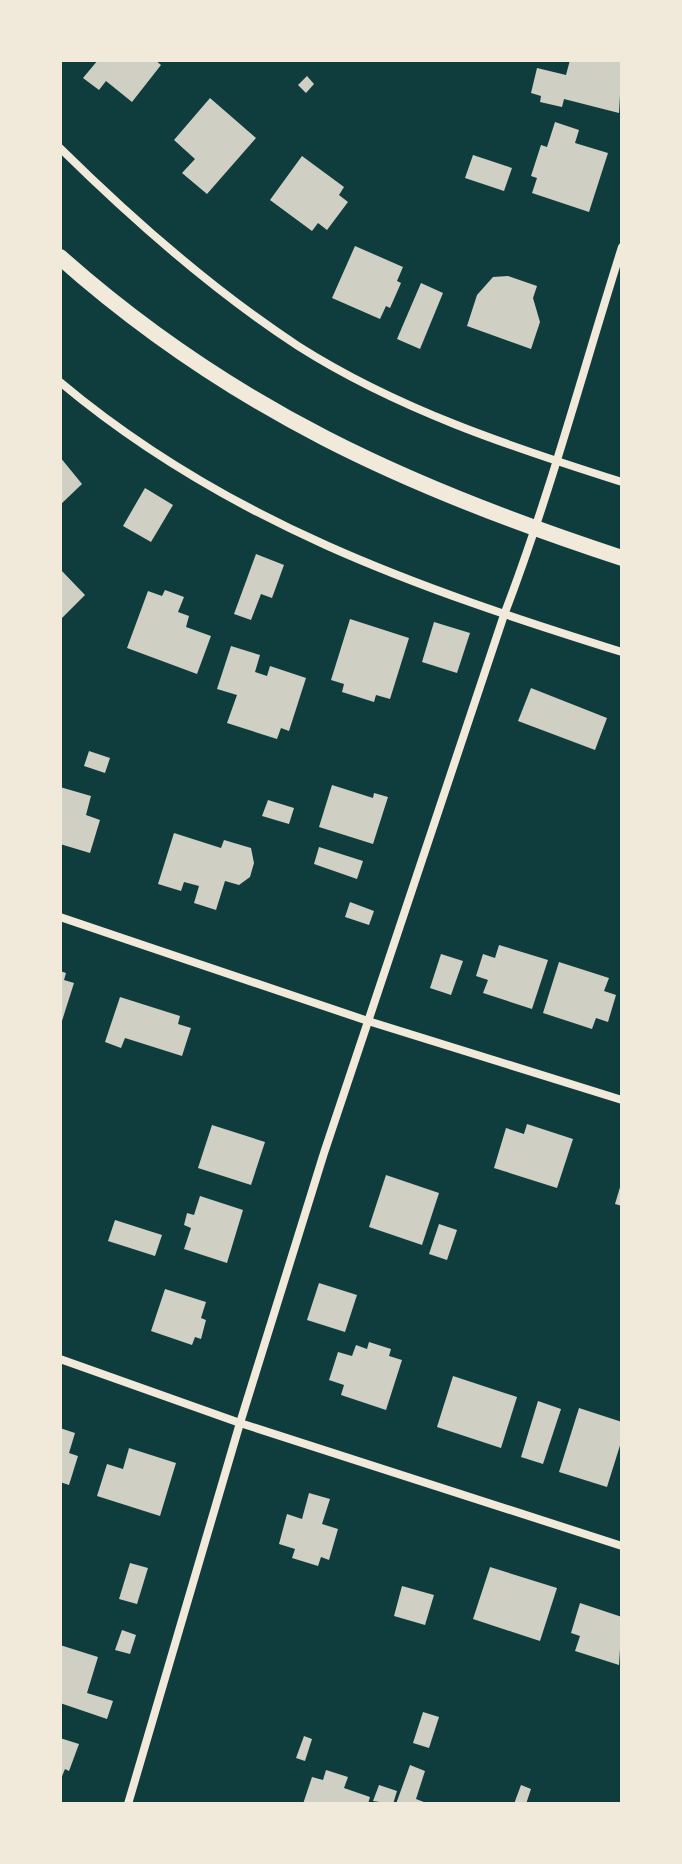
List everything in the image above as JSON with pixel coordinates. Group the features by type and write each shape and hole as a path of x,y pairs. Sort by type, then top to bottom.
{"main road":[{"path":"60,257 149,331 249,399 433,491 622,558"}],"street":[{"path":"60,148 158,243 299,346 436,417 622,482"},
{"path":"128,1804 240,1423 368,1021 504,615 537,530 555,461 622,247"},
{"path":"60,382 163,459 269,521 385,571 504,615 622,652"},
{"path":"60,917 368,1021 622,1100"},
{"path":"60,1359 240,1423 622,1546"}],"building":[{"path":"98,60 155,60 161,65 132,102 106,81 99,90 83,78"},
{"path":"570,60 622,60 619,113 564,99 562,107 540,102 541,96 531,93 537,68 566,75"},
{"path":"307,76 314,84 306,93 298,85"},
{"path":"210,98 256,138 207,194 182,173 195,159 174,140"},
{"path":"555,122 579,130 575,143 608,153 589,212 532,193 537,178 531,176 541,145 547,147"},
{"path":"473,155 512,168 504,191 465,178"},
{"path":"302,156 344,187 339,195 348,202 327,230 318,223 312,231 270,200"},
{"path":"355,246 403,267 397,281 401,283 390,308 386,306 380,319 332,298"},
{"path":"508,276 537,286 533,298 540,322 531,349 467,326 477,295 493,277"},
{"path":"421,283 443,293 420,349 397,339"},
{"path":"60,457 82,484 60,505"},
{"path":"145,488 173,505 151,542 123,526"},
{"path":"256,554 284,565 272,598 261,594 251,620 234,614"},
{"path":"60,569 85,595 60,620"},
{"path":"165,590 184,597 178,612 189,616 186,627 211,636 197,674 127,648 148,591 162,596"},
{"path":"350,619 409,638 390,699 376,695 374,702 342,692 344,684 331,680"},
{"path":"434,622 470,633 457,673 422,662"},
{"path":"231,646 260,655 255,672 267,676 270,666 306,678 289,731 281,728 277,739 227,723 237,695 217,689"},
{"path":"531,688 607,718 595,750 518,721"},
{"path":"89,751 110,758 105,773 84,766"},
{"path":"332,785 373,798 374,793 388,797 373,844 319,827"},
{"path":"60,787 91,796 86,815 100,820 90,853 60,844"},
{"path":"268,800 294,808 289,824 262,816"},
{"path":"174,833 221,848 224,840 251,848 254,863 250,877 239,885 225,881 216,910 194,903 199,886 184,882 181,891 158,884"},
{"path":"319,847 363,861 357,879 314,864"},
{"path":"350,902 374,911 369,925 345,917"},
{"path":"499,945 548,960 532,1009 483,993 488,980 476,976 483,954 495,958"},
{"path":"441,954 463,961 451,995 430,988"},
{"path":"559,962 609,978 604,991 616,995 608,1022 596,1018 592,1029 543,1013"},
{"path":"60,971 66,973 64,980 74,983 61,1024"},
{"path":"120,997 180,1016 178,1024 191,1028 182,1056 125,1038 121,1048 105,1042"},
{"path":"527,1124 573,1139 557,1188 494,1168 506,1128 524,1134"},
{"path":"212,1125 265,1142 251,1185 198,1168"},
{"path":"386,1175 439,1193 422,1245 369,1227"},
{"path":"622,1184 622,1206 615,1204"},
{"path":"200,1196 243,1210 227,1263 184,1249 191,1228 184,1225 187,1213 194,1215"},
{"path":"115,1220 162,1235 155,1256 108,1241"},
{"path":"439,1224 457,1230 447,1260 429,1254"},
{"path":"319,1283 357,1295 345,1332 307,1320"},
{"path":"165,1289 206,1302 201,1318 206,1320 201,1339 195,1337 192,1345 151,1331"},
{"path":"369,1342 391,1349 389,1356 402,1360 386,1410 341,1395 344,1385 329,1380 338,1352 352,1356 356,1345 367,1349"},
{"path":"453,1376 517,1397 501,1448 437,1427"},
{"path":"538,1401 561,1409 543,1464 521,1457"},
{"path":"579,1408 622,1422 622,1439 607,1487 559,1472"},
{"path":"60,1428 75,1433 69,1453 78,1456 69,1485 60,1482"},
{"path":"129,1448 176,1463 160,1516 97,1496 107,1464 123,1469"},
{"path":"309,1493 330,1499 322,1524 338,1529 329,1560 321,1557 318,1566 292,1558 295,1549 279,1544 287,1514 302,1519"},
{"path":"130,1563 148,1568 137,1604 119,1599"},
{"path":"490,1567 557,1588 540,1641 473,1619"},
{"path":"402,1586 434,1595 425,1625 394,1616"},
{"path":"580,1603 622,1617 619,1665 575,1651 580,1636 571,1633"},
{"path":"122,1630 136,1635 130,1654 115,1650"},
{"path":"60,1645 98,1657 87,1693 113,1701 107,1719 60,1703"},
{"path":"423,1712 439,1717 429,1748 413,1743"},
{"path":"304,1736 312,1739 305,1761 296,1758"},
{"path":"60,1738 79,1744 69,1771 65,1769 60,1781"},
{"path":"410,1765 425,1771 416,1799 429,1804 396,1804"},
{"path":"326,1770 348,1777 344,1788 370,1797 368,1804 303,1804 312,1777 323,1780"},
{"path":"379,1785 397,1791 393,1804 373,1801"},
{"path":"521,1785 531,1789 526,1804 514,1804"}]}
